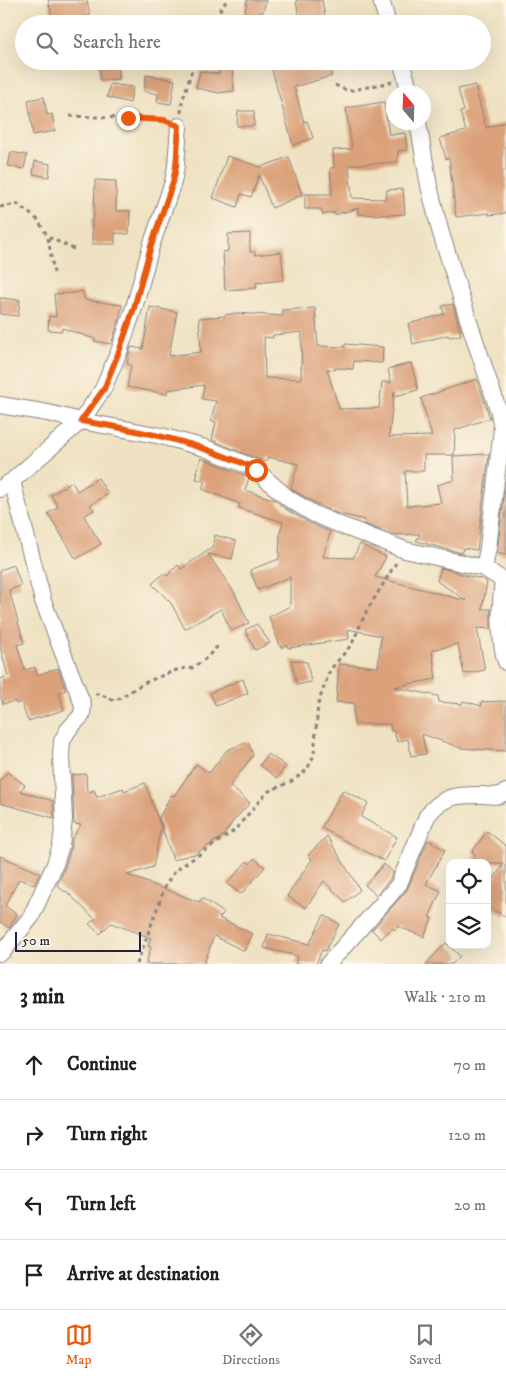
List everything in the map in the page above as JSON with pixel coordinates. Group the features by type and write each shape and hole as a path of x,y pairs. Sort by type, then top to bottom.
{"street":[{"path":"381,0 385,15"},
{"path":"403,70 408,85"},
{"path":"0,953 31,917 55,864 61,845 64,819 62,741 68,730 82,715 83,705 43,601 6,485 81,421 104,389 134,308 151,246 173,182 179,126"},
{"path":"419,130 429,186 440,230 501,421 502,429 494,501 484,568"},
{"path":"0,405 130,430 205,448 256,470 289,499 314,514 404,550 484,568 504,581 501,597 501,632 506,662"},
{"path":"328,964 399,884 427,816 432,809 448,798 458,795 504,798"}],"path":[{"path":"216,15 227,0"},
{"path":"70,116 164,120 179,126 182,102 192,70"},
{"path":"335,85 348,92 386,88"},
{"path":"0,207 17,204 38,220 48,237 54,274"},
{"path":"48,237 76,250"},
{"path":"137,964 166,884 176,870 234,832 267,792 292,780 307,770 314,755 318,704 330,670 352,644 366,612 404,550"},
{"path":"80,695 100,694 115,701 144,683 179,670 192,668 204,660 218,646"}],"building":[{"path":"48,0 87,0 90,15 52,15"},
{"path":"247,0 266,0 263,12 258,13 258,15 244,15"},
{"path":"296,0 322,0 324,15 298,15"},
{"path":"99,70 118,70 119,79 100,80"},
{"path":"218,70 232,70 234,91 219,93 196,88 200,71 219,74"},
{"path":"272,70 330,70 332,76 294,87 304,122 307,121 313,138 293,145"},
{"path":"146,75 175,80 171,104 157,102 158,94 144,91"},
{"path":"110,84 133,87 130,103 107,97"},
{"path":"475,85 486,128 506,122 506,213 456,217 449,158 446,159 440,138 466,131 460,112 464,111 458,89"},
{"path":"44,97 47,115 52,114 55,131 33,135 28,100"},
{"path":"384,102 386,130 388,130 389,135 405,133 407,150 398,151 397,162 349,165 352,198 386,199 387,190 403,189 405,214 358,214 358,208 335,215 334,212 323,215 321,209 305,209 305,194 332,194 330,168 334,168 333,150 352,149 346,108"},
{"path":"238,111 254,111 254,126 237,126"},
{"path":"11,152 27,155 24,169 8,166"},
{"path":"227,156 260,167 289,157 302,195 272,208 259,175 251,197 241,194 237,207 213,198"},
{"path":"35,161 50,164 49,177 33,174"},
{"path":"95,180 116,181 116,211 130,211 129,234 115,233 115,244 92,244"},
{"path":"250,233 250,252 255,252 255,255 281,252 284,280 256,283 257,288 225,290 223,252 228,251 228,234"},
{"path":"82,291 85,300 122,305 111,344 95,341 95,339 62,328 62,331 48,330 49,316 56,317 54,294"},
{"path":"0,298 20,300 18,316 0,314"},
{"path":"453,304 461,335 449,337 448,335 413,344 408,324 444,314 442,306"},
{"path":"150,307 177,312 169,356 201,352 199,318 236,313 283,316 282,310 315,308 318,346 345,347 345,344 383,347 382,363 354,361 353,369 327,369 339,409 379,408 382,382 391,383 388,369 411,363 418,390 395,396 394,391 389,437 432,436 421,398 477,379 490,418 455,430 454,455 424,455 424,471 405,471 407,506 441,503 437,485 454,480 453,456 489,454 477,550 463,548 462,553 416,541 420,534 393,535 364,524 365,520 339,514 295,491 291,488 298,464 268,457 266,462 212,440 216,422 211,421 216,401 202,399 204,385 167,390 167,394 127,387 131,365 127,364 131,347 143,349","holes":["302,332 301,379 265,378 264,337 273,338 273,335"]},
{"path":"201,458 247,476 249,478 245,490 275,500 284,508 309,523 330,532 323,557 353,558 360,544 386,557 375,577 467,601 437,581 441,568 487,582 482,609 491,609 491,629 477,628 485,670 464,674 458,644 432,650 436,679 394,687 438,696 439,702 462,704 463,701 482,706 481,702 506,701 506,751 461,748 422,734 426,754 411,756 408,739 397,742 394,731 391,731 390,724 354,724 354,703 336,702 339,664 378,667 381,636 348,629 349,639 288,648 287,645 281,648 269,617 290,606 290,577 258,590 250,570 279,559 280,533 283,522 239,508 240,504 202,489 205,481 196,479 198,473 196,472"},
{"path":"98,478 108,494 90,505 94,510 84,516 101,544 76,559 48,513 58,507 51,495 72,482 77,491"},
{"path":"506,481 506,555 497,553"},
{"path":"215,535 236,541 232,559 208,554 234,592 249,623 231,631 221,609 185,629 171,603 152,584 164,573 167,576 178,565 181,569 212,548"},
{"path":"14,565 21,586 9,590 24,643 17,645 25,670 35,667 37,675 58,668 66,690 59,692 64,710 28,721 21,702 16,704 15,701 3,704 0,695 0,679 8,676 0,647 0,570"},
{"path":"257,624 270,643 255,650 245,630"},
{"path":"291,660 307,662 311,682 297,685"},
{"path":"243,679 248,693 216,706 210,693"},
{"path":"248,742 253,755 230,786 250,803 234,820 223,836 194,855 173,860 159,818 171,795 174,796 196,764 209,773 227,750"},
{"path":"268,754 286,766 277,778 260,765"},
{"path":"7,772 25,785 20,791 53,801 54,818 0,803 0,781"},
{"path":"86,774 87,793 94,790 97,797 123,788 124,791 145,783 161,828 153,867 127,875 199,902 202,898 224,913 219,918 253,934 244,951 214,936 204,964 146,964 151,947 148,946 151,938 111,923 100,934 89,924 95,919 66,891 57,885 65,867 72,839 81,825 74,824 72,775"},
{"path":"343,790 368,803 361,817 397,837 384,861 321,828"},
{"path":"487,831 506,846 506,917 491,908 491,884 504,863 491,863 491,859 474,859 476,855 472,852"},
{"path":"327,836 360,890 345,902 324,881 306,908 287,896 312,859 308,855"},
{"path":"428,840 445,850 426,884 441,891 429,917 432,918 424,937 397,926 395,930 392,928 381,939 372,930 407,890"},
{"path":"0,856 40,873 34,885 19,879 5,906 17,914 9,928 0,922"},
{"path":"254,858 265,867 241,894 227,884 247,861 250,864"},
{"path":"384,864 393,872 390,879 376,895 365,885"},
{"path":"324,915 339,924 325,951 322,950 316,964 295,964 298,956 264,948 268,934 309,944"},
{"path":"446,943 446,949 452,949 460,956 452,964 426,964"}],"route":[{"path":"128,118 164,120 179,126 176,166 173,182 151,246 134,308 120,349 104,389 81,421 184,442 205,448 256,470"}]}
